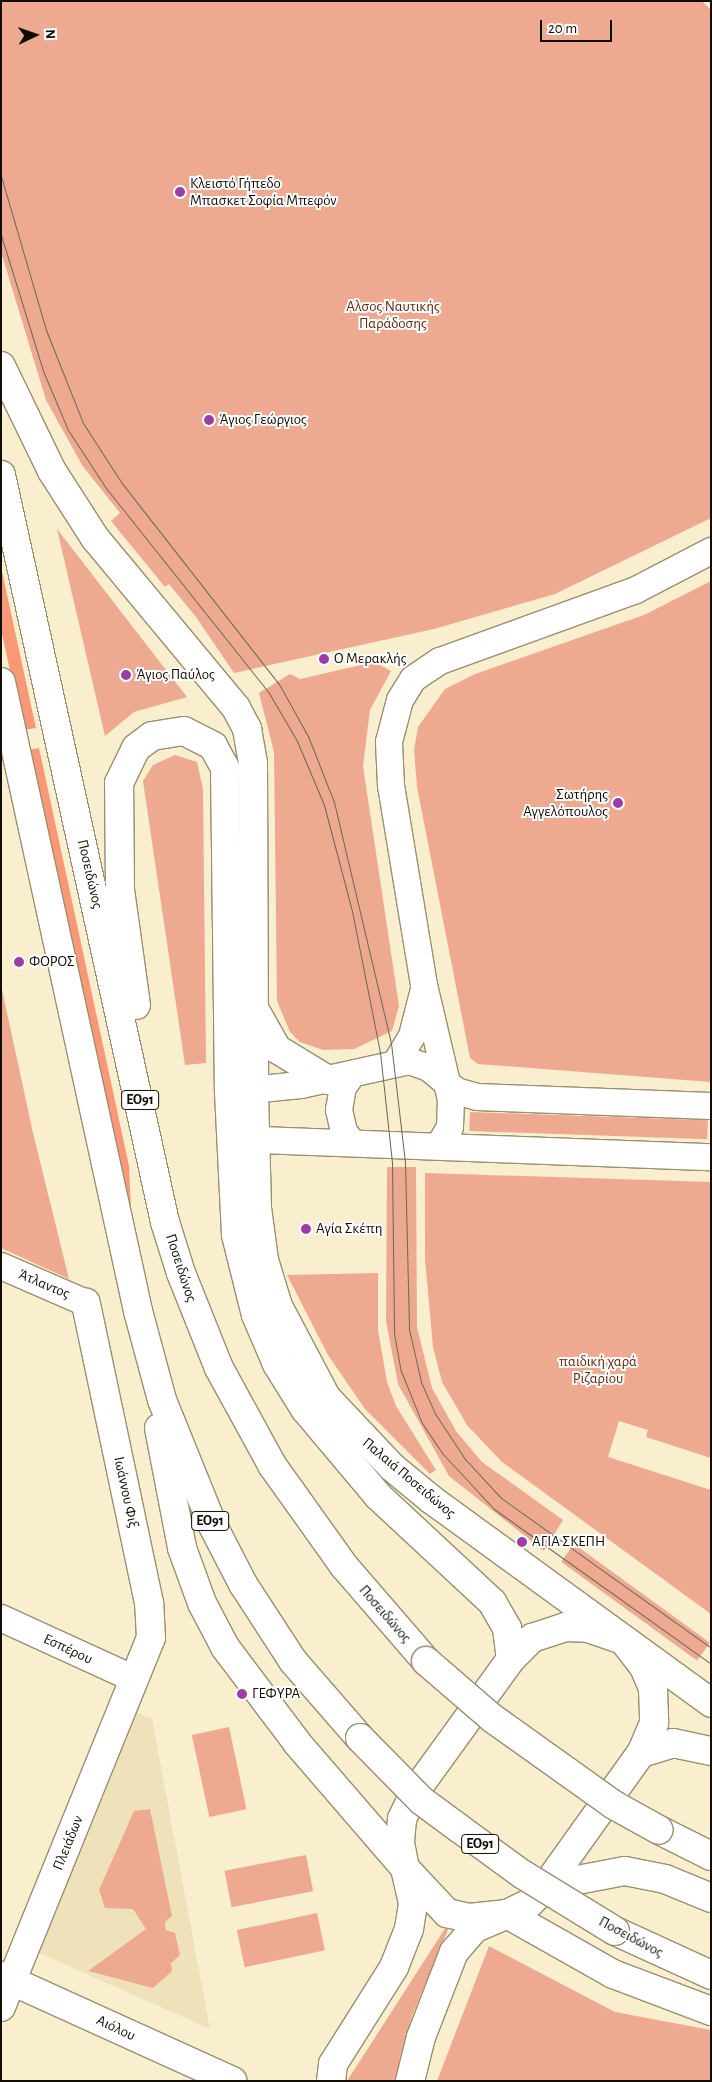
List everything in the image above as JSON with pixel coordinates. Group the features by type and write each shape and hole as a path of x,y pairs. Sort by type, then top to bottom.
{"main road":[{"path":"1,366 52,471 90,531 236,708 247,729 253,763 254,1006 241,1092"},
{"name":"Ποσειδώνος","path":"1,475 165,1222 218,1368 272,1464 344,1566 426,1661 492,1718 614,1805 711,1856"},
{"name":"Ποσειδώνος","path":"1,682 129,1270 165,1407 226,1554 293,1661 360,1738 422,1800 522,1874 615,1931 711,1975"},
{"path":"165,1222 120,890 117,800 129,757 152,736 173,730 205,739 225,768 241,1092"},
{"path":"254,1006 276,1049 339,1078"},
{"name":"Παλαιά Ποσειδώνος","path":"241,1092 241,1263 256,1315 278,1364 305,1409 378,1496 492,1602 507,1628 511,1659"},
{"name":"Παλαιά Ποσειδώνος","path":"242,1139 264,1260 278,1306 326,1396 392,1467 622,1640 711,1703"},
{"path":"129,1270 182,1548 202,1603 253,1687 405,1868 447,1912 469,1918 507,1914 613,1974 711,2011"},
{"name":"Ιωάννου Φιξ","path":"86,1303 149,1603 151,1638 134,1679"},
{"path":"329,2075 400,1955 413,1903 405,1868 400,1830 416,1790 511,1659 532,1638 565,1627 588,1628 622,1640 644,1667 653,1688 654,1723 641,1753 546,1886 530,1903 475,1928 454,1952 421,2037 410,2081"},
{"name":"Πλειάδων","path":"1,2007 7,1978 134,1679"},
{"path":"641,1753 673,1743 711,1750"},
{"path":"546,1886 625,1871 665,1879 711,1898"},
{"name":"Αιόλου","path":"7,1978 232,2081"}],"street":[{"path":"439,1146 450,1127 448,1086 424,985 389,758 396,714 406,688 424,669 440,661 636,590 711,550"},
{"path":"397,1061 412,1036 424,985"},
{"path":"241,1092 339,1078 397,1061 429,1068 448,1086 477,1097 711,1106"},
{"path":"339,1078 343,1087 339,1110 344,1132 353,1143"},
{"path":"242,1139 711,1157"},
{"name":"Άτλαντος","path":"1,1266 86,1303"},
{"name":"Εσπέρου","path":"1,1618 134,1679"}],"shaded area":[{"path":"1,567 36,728 23,730 1,629"},
{"path":"39,748 129,1166 131,1208 28,750"},
{"path":"134,1711 152,1719 210,2029 35,1951"}],"green space":[{"name":"Αλσος Ναυτικής Παράδοσης","path":"1,1 702,1 711,10 711,518 555,594 434,629 234,673 196,617 169,584 165,587 111,521 120,513 82,465 46,400 1,252"},
{"path":"57,529 187,697 134,712 105,736"},
{"path":"711,581 711,1082 478,1064 470,1058 417,787 414,750 418,727 445,689 475,674 644,615"},
{"path":"374,662 391,671 370,710 363,766 399,1006 392,1031 354,1049 323,1050 300,1042 290,1032 277,1001 274,752 259,693 290,674 300,679"},
{"path":"175,755 197,762 203,789 206,1063 185,1065 143,781 153,765"},
{"path":"1,985 33,1133 69,1279 1,1248"},
{"path":"470,1112 708,1120 707,1139 469,1131"},
{"path":"387,1167 416,1167 417,1327 432,1388 456,1431 482,1462 563,1520 544,1551 449,1476 398,1384 386,1321"},
{"name":"παιδική χαρά Ριζαρίου","path":"425,1173 711,1182 711,1458 646,1437 648,1430 619,1421 608,1457 711,1490 711,1614 502,1462 467,1425 442,1382 433,1347 425,1259"},
{"path":"378,1273 378,1330 387,1382 396,1406 436,1470 430,1474 365,1409 328,1355 287,1275"},
{"path":"574,1544 710,1643 697,1661 561,1562"},
{"path":"229,1727 246,1809 209,1817 192,1735"},
{"path":"150,1809 172,1916 165,1922 166,1930 175,1933 180,1955 171,1963 172,1971 153,1988 88,1971 146,1929 133,1909 105,1908 99,1890 134,1811"},
{"path":"306,1855 313,1891 232,1907 225,1871"},
{"path":"317,1913 325,1950 245,1967 237,1930"},
{"path":"455,1913 412,2016 399,2061 399,2081 347,2081"},
{"path":"489,1946 615,2012 711,2030 711,2081 437,2081"}],"tram line":[{"path":"1,176 46,330 83,423 121,482 279,684 308,736 334,802 391,1043 405,1163 409,1329 421,1382 436,1415 465,1459 501,1498 711,1648"},
{"path":"1,235 43,371 68,430 106,488 269,693 297,741 324,805 352,911 380,1052 392,1163 394,1333 401,1371 422,1423 443,1454 494,1509 711,1664"}],"place":[{"name":"Κλειστό Γήπεδο Μπασκετ Σοφία Μπεφόν","path":"180,192"},
{"name":"Άγιος Γεώργιος","path":"209,420"},
{"name":"Ο Μερακλής","path":"324,659"},
{"name":"Άγιος Παύλος","path":"126,675"},
{"name":"Σωτήρης Αγγελόπουλος","path":"618,803"},
{"name":"ΦΟΡΟΣ","path":"19,962"},
{"name":"Αγία Σκέπη","path":"306,1229"},
{"name":"ΑΓΙΑ ΣΚΕΠΗ","path":"522,1542"},
{"name":"ΓΕΦΥΡΑ","path":"242,1694"}]}
